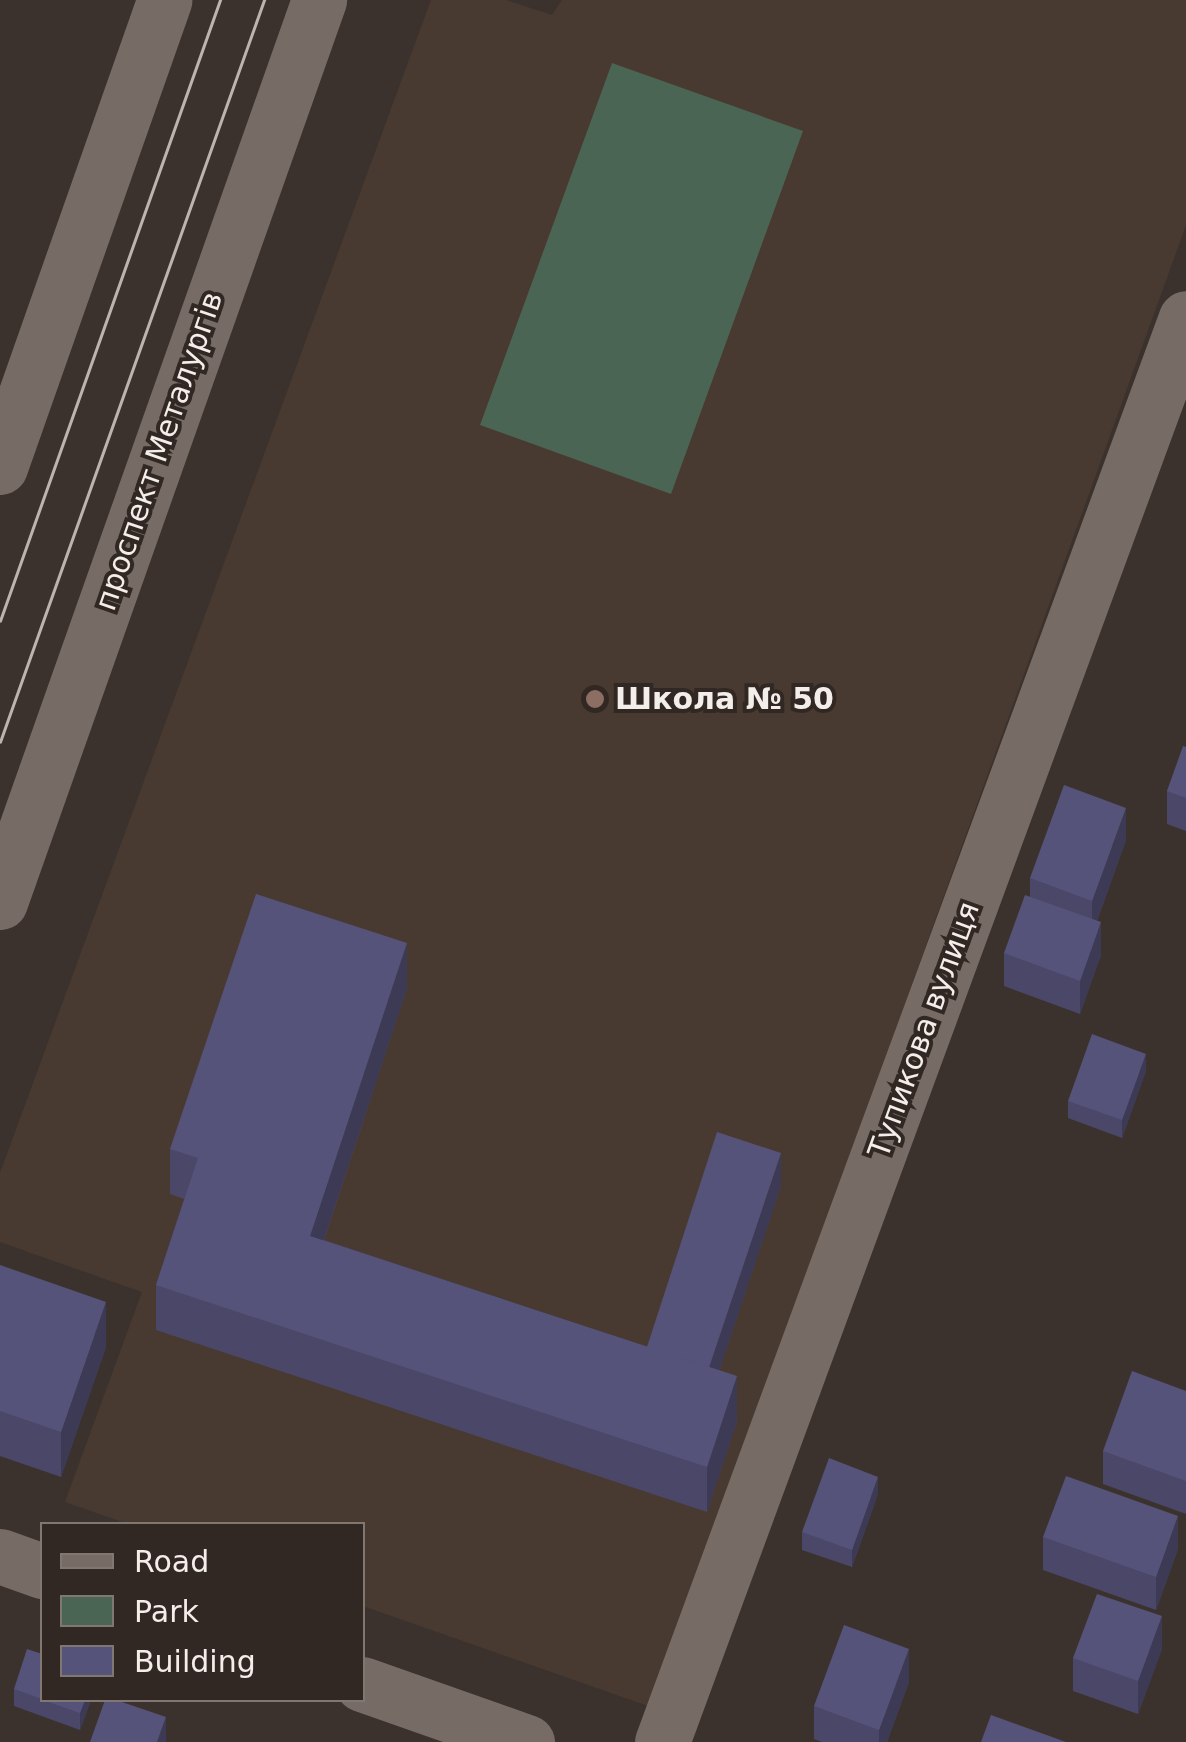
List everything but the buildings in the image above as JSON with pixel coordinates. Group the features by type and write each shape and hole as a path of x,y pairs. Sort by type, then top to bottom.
{"street":[{"path":"0,467 164,0"},
{"name":"проспект Металургів","path":"0,902 319,0"},
{"name":"Тупикова вулиця","path":"662,1742 1186,318"},
{"path":"0,1556 40,1570"},
{"path":"365,1685 527,1742"}],"shaded area":[{"name":"Школа № 50","path":"431,0 506,0 552,15 562,0 1186,0 1186,225 651,1707 365,1607 365,1522 122,1522 65,1502 142,1292 0,1242 0,1173"}],"green space":[{"path":"612,63 803,131 671,494 480,425"}],"tram line":[{"path":"0,621 220,0"},
{"path":"0,742 264,0"}],"place":[{"name":"Школа № 50","path":"595,699"}]}
